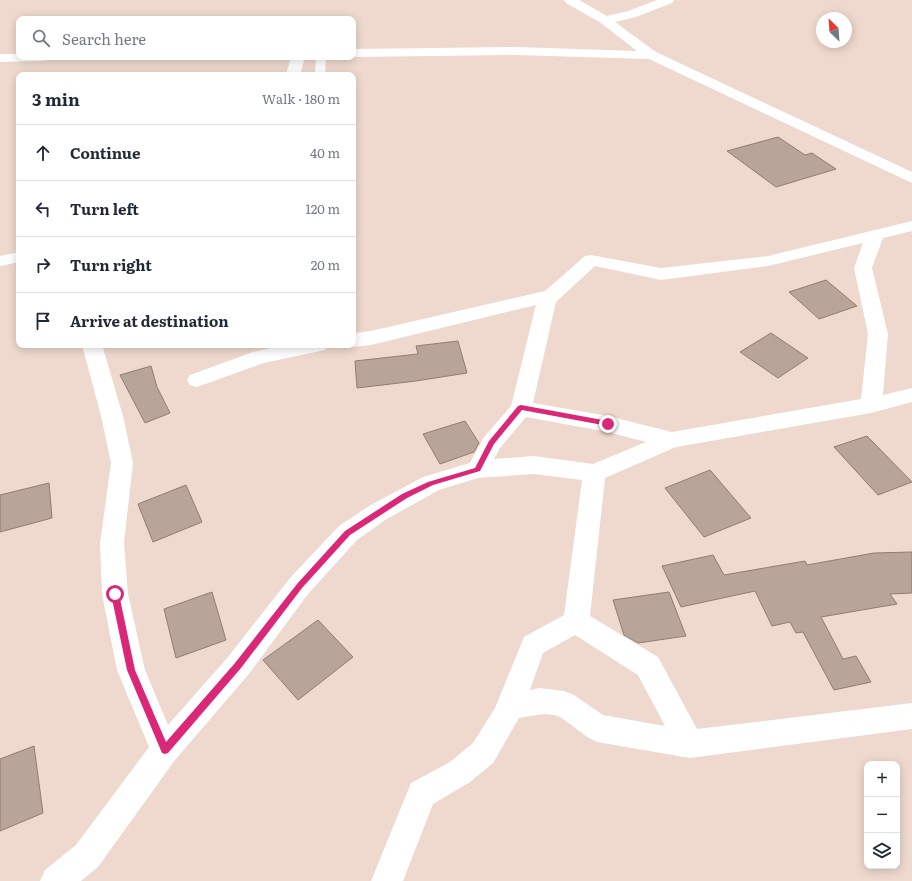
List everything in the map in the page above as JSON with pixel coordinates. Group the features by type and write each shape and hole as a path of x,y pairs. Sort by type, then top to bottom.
{"street":[{"path":"570,0 605,20 651,55 912,178"},
{"path":"605,20 632,14 668,0"},
{"path":"632,14 632,40"},
{"path":"356,53 517,51 651,55"},
{"path":"0,58 16,58"},
{"path":"295,72 297,60"},
{"path":"478,469 492,443 521,408 547,300 591,260 661,274 768,260 912,226"},
{"path":"872,405 878,334 863,268 875,235"},
{"path":"0,261 16,258"},
{"path":"356,340 371,338 551,296"},
{"path":"93,348 112,416 122,463 112,543 115,594 131,670 165,750"},
{"path":"197,380 260,356 302,348"},
{"path":"56,881 87,856 165,750 238,666 299,586 348,533 377,513 431,484 478,469 534,464 594,473 672,440 872,405 912,395"},
{"path":"521,408 608,424 672,440"},
{"path":"576,621 594,473"},
{"path":"387,881 422,794 460,772 483,753 506,716 533,645 576,621"},
{"path":"576,621 648,666 690,744"},
{"path":"509,707 539,701 564,704 597,728 690,744 912,716"}],"lane":[{"path":"320,72 321,60"}],"building":[{"path":"778,137 805,155 812,153 836,169 776,187 727,151"},
{"path":"826,280 857,306 819,319 789,292"},
{"path":"771,333 808,358 778,378 740,352"},
{"path":"458,341 467,373 357,388 355,361 418,354 416,346"},
{"path":"151,366 157,387 170,413 145,423 120,375"},
{"path":"465,421 479,443 474,452 440,464 423,434"},
{"path":"867,436 912,482 878,495 834,447"},
{"path":"710,470 751,518 704,537 665,488"},
{"path":"49,483 52,518 0,532 0,495"},
{"path":"186,485 202,522 153,542 138,504"},
{"path":"912,552 912,593 890,594 897,604 821,617 843,659 856,656 871,682 834,690 803,632 796,633 790,622 772,626 755,591 681,607 662,566 713,555 724,575 805,561 807,565 874,553"},
{"path":"212,592 226,640 176,658 164,609"},
{"path":"669,592 686,636 638,643 624,635 613,600"},
{"path":"318,620 353,657 298,700 263,660"},
{"path":"34,746 43,813 0,831 0,759"}],"route":[{"path":"115,594 131,670 165,750 238,666 299,586 326,555 348,533 404,496 431,484 478,469 492,443 521,408 608,424"}]}
